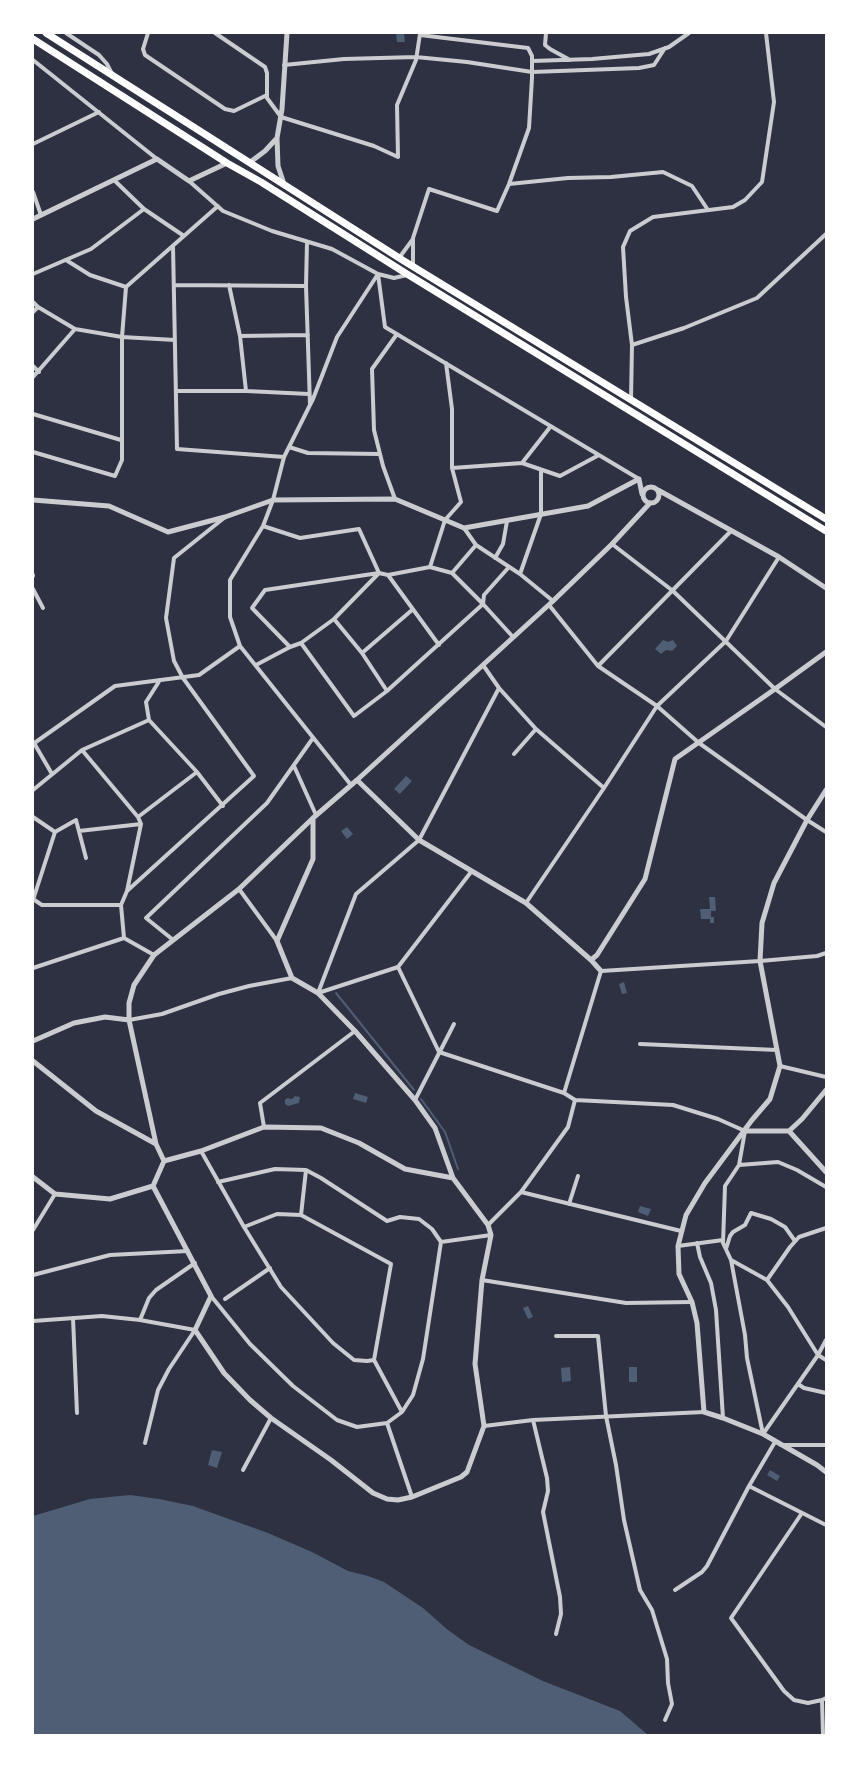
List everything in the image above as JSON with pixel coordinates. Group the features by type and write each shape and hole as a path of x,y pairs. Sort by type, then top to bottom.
{"highway":[{"path":"46,33 399,258 826,519"},
{"path":"33,39 227,163 267,186 407,274 826,531"}],"street":[{"path":"66,33 99,56 107,64 114,76"},
{"path":"148,33 143,48 145,55 225,109 234,111 267,96"},
{"path":"215,33 263,65 267,73 267,96 281,117 374,146 398,156 397,105 416,57 420,34 528,48 532,56 529,128 509,184 497,211 429,189 413,238 399,258"},
{"path":"284,185 278,166 277,138 281,117 287,33"},
{"path":"546,33 545,45 570,60"},
{"path":"532,61 570,60 648,54 665,48 689,33"},
{"path":"631,400 632,345 626,297 623,247 630,231 653,217 733,207 745,200 762,182 774,102 766,33"},
{"path":"284,65 344,59 416,57 467,62 532,72 639,68 654,65 665,48"},
{"path":"33,60 157,158 189,181 223,211 272,231 332,249 378,274 394,278 407,274"},
{"path":"33,144 99,112"},
{"path":"249,163 265,151 277,138"},
{"path":"33,219 157,158"},
{"path":"189,181 227,163"},
{"path":"509,184 568,178 611,177 663,172 692,186 708,210"},
{"path":"114,180 144,209 184,236"},
{"path":"33,192 41,216"},
{"path":"33,452 115,476 122,460 122,337 126,287 218,206"},
{"path":"33,274 91,249 144,209"},
{"path":"632,345 684,328 758,298 826,234"},
{"path":"413,238 414,267"},
{"path":"307,242 306,286 310,406"},
{"path":"173,246 177,449 284,457"},
{"path":"66,260 90,275 126,287"},
{"path":"378,274 386,327 651,487 779,557 826,588"},
{"path":"350,785 240,646 230,618 230,580 263,526 273,500 284,457 310,406 337,337 378,274"},
{"path":"174,285 306,286"},
{"path":"229,285 240,336 246,391"},
{"path":"33,302 38,307 75,329 122,337 175,340"},
{"path":"33,312 38,307"},
{"path":"33,377 39,372 75,329"},
{"path":"395,499 380,454 374,430 372,369 397,334"},
{"path":"240,336 308,335"},
{"path":"430,567 445,520 461,502 452,468 452,409 446,363"},
{"path":"33,366 39,372"},
{"path":"176,392 246,391 309,394"},
{"path":"33,414 121,440"},
{"path":"522,463 551,426"},
{"path":"289,446 308,453 339,455 380,454"},
{"path":"452,468 522,463 560,476 599,455"},
{"path":"520,574 541,514 541,470"},
{"path":"639,479 643,497 650,503"},
{"path":"464,528 588,506 639,479"},
{"path":"641,513 644,490 651,487"},
{"path":"658,490 659,498"},
{"path":"153,1186 164,1161 156,1144 129,1020 129,1003 134,985 154,955 239,889 314,817 357,780 549,605 612,544 650,503 655,502 659,498 668,496"},
{"path":"33,500 109,506 168,532 225,517 273,500 395,499 464,528 476,545 520,574 553,601"},
{"path":"127,891 223,806 254,776 183,678 174,661 166,618 174,558 225,517"},
{"path":"495,558 503,544 507,521"},
{"path":"263,526 300,538 359,529 379,573"},
{"path":"598,666 731,531"},
{"path":"612,544 673,591 775,689 826,727"},
{"path":"452,573 476,545"},
{"path":"526,903 604,788 657,706 726,641 779,557"},
{"path":"290,647 252,608 265,590 379,573 388,575 430,567 452,573 513,637"},
{"path":"301,643 354,716 387,691 439,646 483,604 484,595 509,567"},
{"path":"256,665 290,647 301,643 334,619 379,573"},
{"path":"388,575 439,646"},
{"path":"33,589 43,608"},
{"path":"549,605 598,666 657,706 699,742 826,832"},
{"path":"362,653 412,610"},
{"path":"334,619 362,653 387,691"},
{"path":"52,774 33,743 115,686 199,675 240,646"},
{"path":"591,960 597,955 645,879 675,759 826,652"},
{"path":"483,665 499,688 536,729 604,788"},
{"path":"160,680 146,702 149,720 197,772 223,806"},
{"path":"318,993 356,894 419,840 499,688"},
{"path":"33,790 82,750 149,720"},
{"path":"514,754 536,729"},
{"path":"172,940 146,918 267,803 313,738"},
{"path":"82,750 138,817 141,824 127,891 121,905 124,938"},
{"path":"277,941 313,859 314,817 294,766"},
{"path":"138,817 197,772"},
{"path":"357,780 419,840 526,903 591,960 601,972"},
{"path":"704,1412 697,1323 692,1302 679,1274 678,1246 686,1215 705,1183 770,1099 780,1066 760,961 762,923 774,883 807,820 826,790"},
{"path":"33,817 55,832"},
{"path":"86,858 76,820 55,832 33,900 42,905 121,905"},
{"path":"79,831 141,824"},
{"path":"318,993 398,967 471,872"},
{"path":"33,1321 102,1316 140,1320 195,1330 224,1373 250,1400 271,1418 331,1460 373,1493 387,1499 398,1500 412,1497 461,1477 466,1472 484,1426 475,1364 482,1280 491,1235 488,1225 453,1178 436,1128 415,1100 355,1031 318,993 292,978 277,941 239,889"},
{"path":"33,968 124,938 154,955"},
{"path":"601,972 760,961 817,956 826,953"},
{"path":"398,967 439,1052 564,1093 575,1100 673,1105 718,1119 745,1131 789,1131 802,1119 826,1090"},
{"path":"564,1093 601,972"},
{"path":"33,1041 74,1023 105,1017 129,1020 162,1014 219,994 249,986 292,978"},
{"path":"415,1100 454,1024"},
{"path":"264,1127 260,1103 355,1031"},
{"path":"640,1044 777,1050"},
{"path":"33,1061 96,1111 156,1144"},
{"path":"780,1066 826,1077"},
{"path":"488,1225 521,1192 568,1127 575,1100"},
{"path":"164,1161 201,1151 264,1127 320,1128 359,1143 405,1170 453,1178"},
{"path":"745,1131 739,1165 725,1186 723,1240 731,1260 745,1335 747,1358 763,1434"},
{"path":"789,1131 826,1172"},
{"path":"201,1151 244,1227 288,1296 333,1343 354,1360 374,1360"},
{"path":"739,1165 778,1162 797,1170 826,1187"},
{"path":"153,1186 195,1263 211,1296 250,1344 293,1386 337,1420 357,1427 387,1423 402,1412 413,1394 422,1359 441,1242 432,1229 419,1219 400,1217 387,1221 321,1178 306,1170 275,1169 218,1182"},
{"path":"300,1215 306,1170"},
{"path":"569,1204 578,1176"},
{"path":"33,1177 55,1194 110,1198 153,1186"},
{"path":"521,1192 681,1231"},
{"path":"33,1230 55,1194"},
{"path":"726,1249 730,1236 733,1232 745,1225 751,1213 771,1219 785,1227 795,1241"},
{"path":"244,1227 277,1214 300,1215 391,1264 374,1360 402,1412"},
{"path":"767,1280 799,1237 826,1228"},
{"path":"441,1242 491,1235"},
{"path":"678,1246 723,1240"},
{"path":"697,1243 700,1257 711,1283 716,1310 723,1418"},
{"path":"33,1275 110,1255 188,1252"},
{"path":"731,1260 767,1280 788,1306 818,1355 826,1360"},
{"path":"140,1320 149,1298 156,1290 195,1263"},
{"path":"225,1299 270,1268"},
{"path":"482,1280 626,1303 692,1302"},
{"path":"145,1443 158,1390 169,1369 195,1330 211,1296"},
{"path":"73,1318 77,1413"},
{"path":"556,1336 598,1336 606,1416 616,1465 624,1520 640,1590 652,1610 667,1659 668,1684 672,1704 664,1720"},
{"path":"763,1434 818,1355 826,1340"},
{"path":"798,1384 804,1388 826,1393"},
{"path":"484,1426 532,1420 704,1412 763,1434 817,1465 826,1472"},
{"path":"243,1470 271,1418"},
{"path":"532,1420 548,1478 548,1491 543,1512 560,1597 561,1614 556,1634"},
{"path":"387,1423 412,1497"},
{"path":"675,1590 702,1572 707,1566 775,1442"},
{"path":"781,1444 826,1445"},
{"path":"750,1486 826,1525"},
{"path":"802,1513 731,1618 784,1690 794,1700 808,1703 824,1699 823,1735"}],"water":[{"path":"396,33 404,33 405,42 397,42"},
{"path":"663,640 668,642 673,640 677,646 672,651 666,650 661,654 655,649"},
{"path":"406,776 412,781 400,794 394,789"},
{"path":"347,827 353,834 347,839 341,831"},
{"path":"709,897 715,897 716,911 711,911 711,917 714,917 714,923 710,923 710,919 701,919 700,909 710,909"},
{"path":"624,982 627,993 622,994 619,984"},
{"path":"355,1093 368,1097 366,1103 353,1099"},
{"path":"295,1096 300,1097 299,1103 288,1106 285,1104 285,1100 287,1098 292,1099"},
{"path":"640,1206 651,1209 648,1216 638,1212"},
{"path":"528,1306 533,1317 528,1319 523,1308"},
{"path":"570,1367 571,1381 562,1382 561,1368"},
{"path":"629,1367 637,1367 637,1382 629,1382"},
{"path":"212,1450 222,1452 217,1468 208,1465"},
{"path":"770,1470 780,1476 777,1481 767,1475"},
{"path":"130,1495 193,1506 268,1533 312,1552 348,1571 384,1582 423,1608 448,1630 469,1645 543,1681 620,1711 648,1735 33,1735 33,1516 90,1499"}],"waterway":[{"path":"336,993 414,1090"},
{"path":"421,1099 445,1132 458,1169"}]}
